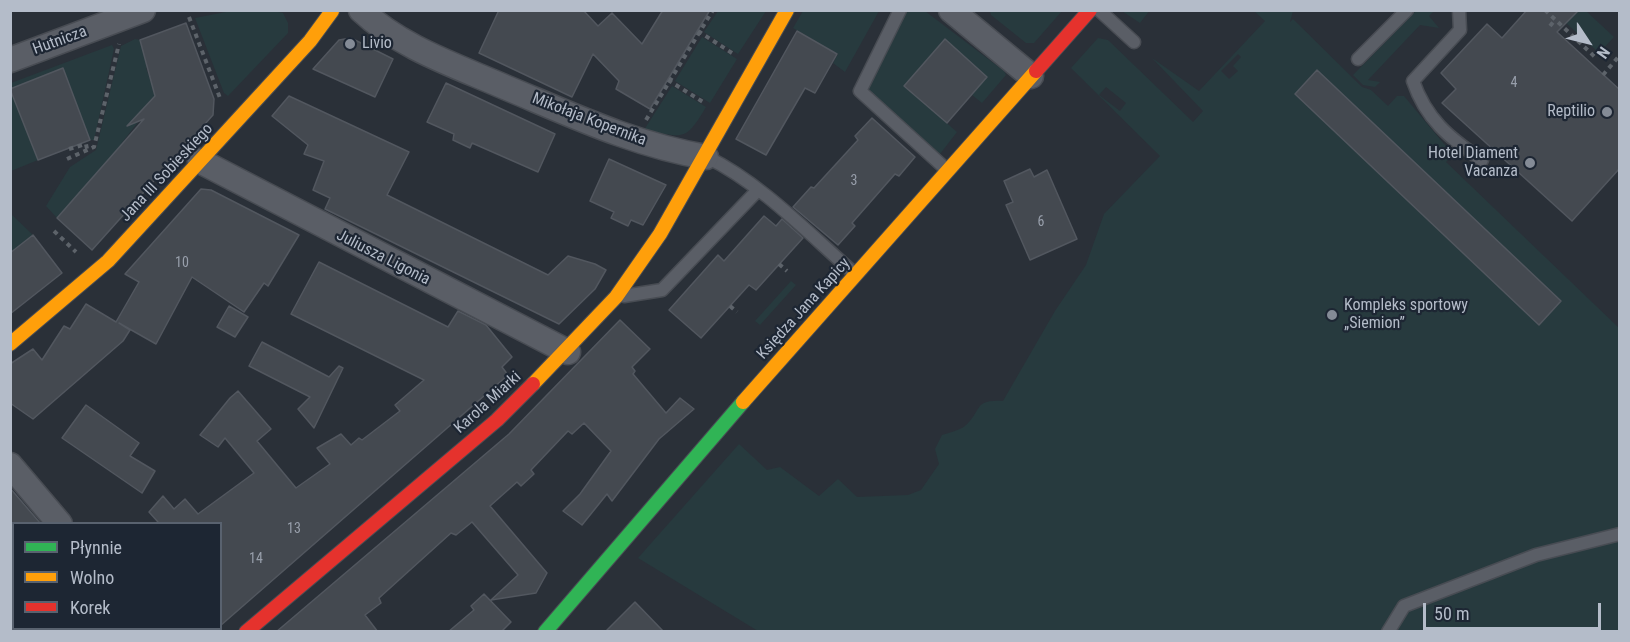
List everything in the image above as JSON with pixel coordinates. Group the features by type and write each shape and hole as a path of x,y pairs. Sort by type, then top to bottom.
{"street":[{"name":"Hutnicza","path":"10,60 143,10"},
{"name":"Jana III Sobieskiego","path":"10,344 108,261 310,41 332,10"},
{"name":"Mikołaja Kopernika","path":"361,10 376,25 426,54 624,137 706,157"},
{"path":"706,157 787,10"},
{"name":"Księdza Jana Kapicy","path":"546,631 706,444 1090,10"},
{"path":"957,12 1031,76"},
{"name":"Karola Miarki","path":"246,632 497,420 568,352 616,297 660,234 706,157"},
{"name":"Juliusza Ligonia","path":"200,161 568,352"},
{"path":"10,465 59,522"}],"lane":[{"path":"900,10 860,91 948,171"},
{"path":"1099,10 1134,42"},
{"path":"1358,59 1407,10"},
{"path":"1460,10 1460,30 1413,81 1420,99 1449,139 1482,160"},
{"path":"706,157 723,165 757,191 856,275"},
{"path":"616,297 662,290 757,191"},
{"path":"1388,632 1404,606 1536,555 1620,534"}],"path":[{"path":"645,122 713,10"},
{"path":"1545,10 1595,57"},
{"path":"1549,15 1554,10"},
{"path":"189,17 220,99"},
{"path":"1550,26 1555,20"},
{"path":"699,31 740,59"},
{"path":"67,159 93,147 121,38"},
{"path":"1603,75 1620,55"},
{"path":"669,80 710,106"},
{"path":"69,148 86,144 87,149"},
{"path":"779,264 787,271"},
{"path":"730,306 737,312"}],"green space":[{"path":"236,10 283,13 288,23 288,33 228,96 224,93 195,18"},
{"path":"990,10 1062,11 1034,43 1026,43 991,15"},
{"path":"1122,10 1150,10 1140,23 1122,11"},
{"path":"718,11 766,11 738,54 704,32"},
{"path":"803,11 879,11 845,72 833,63 838,54 793,28"},
{"path":"907,11 925,11 1004,71 1006,75 982,103 972,95 987,77 945,40 904,86 957,132 940,154 871,93 868,87"},
{"path":"1254,11 1293,11 1290,22 1293,19 1362,87 1371,90 1388,106 1397,96 1404,96 1444,144 1455,152 1446,162 1619,328 1619,631 758,631 638,558 739,444 767,470 780,467 819,496 838,479 857,497 908,495 921,490 939,464 935,449 942,435 965,426 982,404 1003,401 1055,311 1086,265 1104,214 1160,156 1071,68 1098,38 1108,40 1193,122 1203,111 1152,58 1199,91 1265,21","holes":["1238,54 1241,57 1233,66 1238,71 1229,79 1221,71","1106,87 1126,103 1120,111 1099,95"]},
{"path":"1416,11 1434,11 1429,16 1439,28 1420,25 1368,80 1380,82 1375,87 1363,85 1353,75"},
{"path":"1579,11 1586,11 1614,37 1599,53 1555,13 1571,18"},
{"path":"702,37 737,59 710,103 675,81"},
{"path":"135,39 140,40 149,66 146,68 151,82 155,82 160,97 135,119 138,122 121,144 157,177 140,196 104,165 57,218 46,206 70,167 96,150 121,46"},
{"path":"112,45 114,49 94,140 90,140 63,69 11,89 11,83"},
{"path":"672,86 706,107 699,119 682,135 644,130"},
{"path":"11,90 38,160 10,171"},
{"path":"10,213 33,235 10,253"},
{"path":"791,281 796,285 760,325 755,321"}],"building":[{"path":"499,10 583,10 598,26 612,13 642,44 663,10 710,10 650,109 616,89 619,81 593,54 572,97 479,53"},
{"path":"1527,10 1579,10 1557,32 1620,90 1620,168 1572,221 1442,103 1456,89 1441,73 1487,24 1502,38"},
{"path":"186,23 214,99 213,115 92,250 57,218 144,119 127,126 155,96 140,40"},
{"path":"797,31 837,54 815,93 805,88 766,155 736,139"},
{"path":"351,38 393,59 375,97 313,69 339,40"},
{"path":"945,39 987,77 947,123 904,86"},
{"path":"63,68 90,140 38,160 10,89"},
{"path":"1317,70 1561,301 1539,325 1295,94"},
{"path":"446,83 555,134 538,172 472,143 470,148 453,140 454,134 427,122"},
{"path":"289,96 409,152 387,195 548,275 568,256 595,264 606,270 595,289 559,324 325,209 330,198 313,190 324,161 304,154 308,145 272,116"},
{"path":"872,118 915,157 899,176 895,174 852,223 855,226 838,245 793,207 811,187 814,188 858,140 855,136"},
{"path":"609,159 666,185 643,225 631,220 628,226 611,218 614,212 590,201"},
{"path":"1030,169 1034,177 1047,170 1077,239 1030,260 1006,205 1013,202 1004,181"},
{"path":"201,189 211,190 299,235 268,286 264,283 244,312 192,277 156,344 119,323 130,330 123,341 33,419 10,403 10,364 33,349 42,360 64,326 70,329 86,304 116,322 139,282 125,274"},
{"path":"764,216 776,226 782,219 803,238 756,290 749,285 701,338 669,310 718,255 724,261"},
{"path":"33,235 62,273 10,314 10,253"},
{"path":"319,262 448,327 458,311 486,325 512,357 502,367 508,375 222,624 222,522 158,522 149,512 163,496 174,509 185,499 198,514 254,473 225,438 218,447 200,435 230,398 238,391 271,429 257,441 296,488 330,464 317,448 341,434 351,445 359,438 362,440 400,411 395,405 424,380 291,314"},
{"path":"229,306 248,317 235,337 217,327"},
{"path":"620,320 650,349 632,367 635,371 633,374 666,413 680,398 694,409 659,439 612,501 607,494 582,525 563,511 580,494 611,451 584,423 572,434 568,431 531,470 534,474 521,486 517,482 490,506 547,573 536,593 491,600 518,575 472,522 456,535 451,533 379,598 381,603 365,615 378,632 276,632 509,434"},
{"path":"262,342 329,377 339,366 343,368 314,428 298,409 310,397 249,366"},
{"path":"86,405 139,443 130,456 155,471 142,493 62,438"},
{"path":"10,488 39,522 12,522 10,524"},
{"path":"484,594 511,622 501,632 448,632 474,610 471,606"},
{"path":"635,602 664,632 605,632"}],"traffic: fast":[{"path":"545,632 743,402"}],"traffic: slow":[{"path":"533,384 616,297 660,234 787,10"},
{"path":"10,344 108,261 310,41 332,11"},
{"path":"743,402 1036,71"}],"traffic: jam":[{"path":"1036,71 1090,10"},
{"path":"246,632 497,420 533,384"}],"place":[{"name":"Livio","path":"350,44"},
{"name":"Reptilio","path":"1607,112"},
{"name":"Hotel Diament Vacanza","path":"1530,163"},
{"name":"Kompleks sportowy „Siemion”","path":"1332,315"}]}
